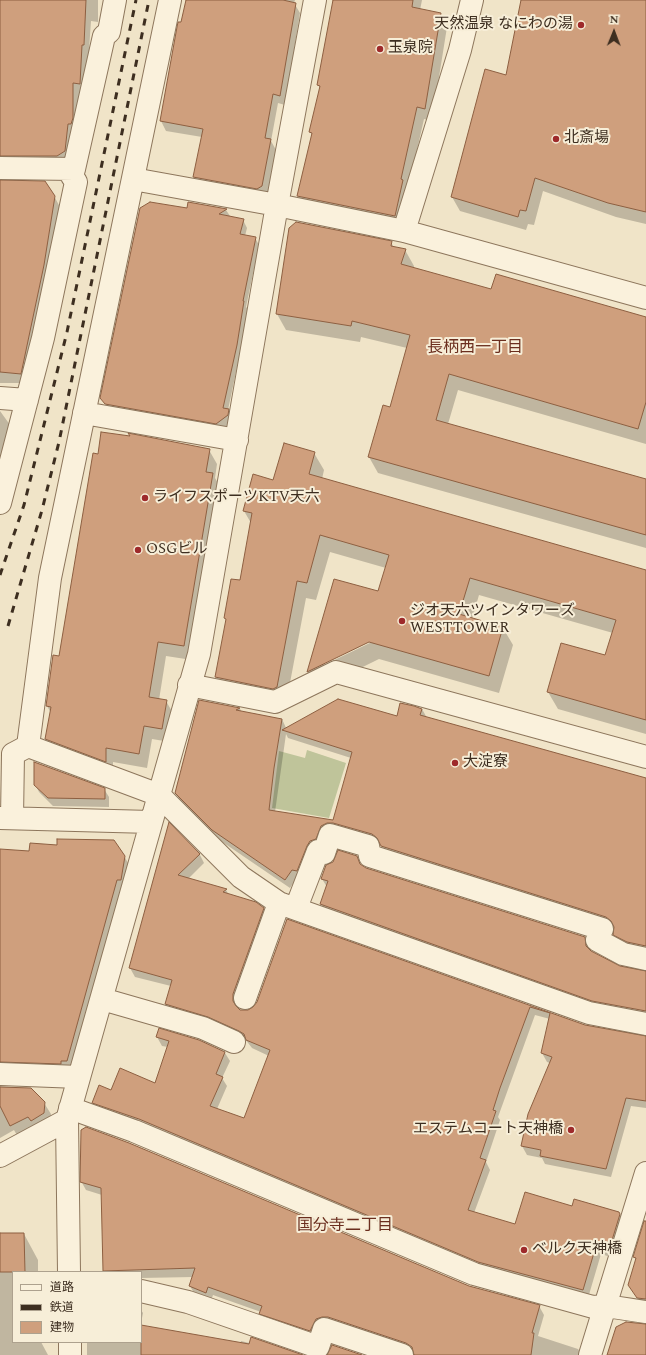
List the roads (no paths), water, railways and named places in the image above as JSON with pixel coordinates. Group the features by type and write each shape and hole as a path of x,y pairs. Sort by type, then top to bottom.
{"street":[{"path":"2,490 43,338 76,182 72,176 104,36 109,32 115,0"},
{"path":"151,822 6,818 14,749 170,0"},
{"path":"69,1271 69,1114 199,654 238,440 277,205 315,0"},
{"path":"404,231 460,50 472,0"},
{"path":"0,168 74,169"},
{"path":"133,179 277,205 404,231 646,298"},
{"path":"0,398 27,400"},
{"path":"84,413 238,440"},
{"path":"189,685 275,702 336,672 646,757"},
{"path":"14,749 159,795 241,877 287,905 589,1013 646,1024"},
{"path":"245,998 287,905 318,851 324,853 330,835 368,846 370,856 602,929 597,940 623,954 646,959"},
{"path":"102,999 203,1028 234,1042"},
{"path":"0,1074 79,1077"},
{"path":"0,1156 69,1114 134,1132 474,1274 592,1307 606,1306 646,1312"},
{"path":"590,1355 646,1173"},
{"path":"142,1291 188,1302 318,1346 324,1329 376,1351 402,1355"},
{"path":"70,1343 70,1355"}],"railway":[{"path":"0,575 24,505 67,332 136,0"},
{"path":"8,626 42,510 59,442 149,0"}],"place":[{"name":"天然温泉 なにわの湯","path":"581,25"},
{"name":"玉泉院","path":"380,49"},
{"name":"北斎場","path":"556,139"},
{"name":"ライフスポーツKTV天六","path":"145,498"},
{"name":"OSGビル","path":"138,550"},
{"name":"ジオ天六ツインタワーズ WESTTOWER","path":"402,621"},
{"name":"大淀寮","path":"455,763"},
{"name":"エステムコート天神橋","path":"571,1130"},
{"name":"ベルク天神橋","path":"524,1250"}],"district":[{"name":"長柄西一丁目","path":"475,349"},
{"name":"国分寺二丁目","path":"345,1227"}]}
